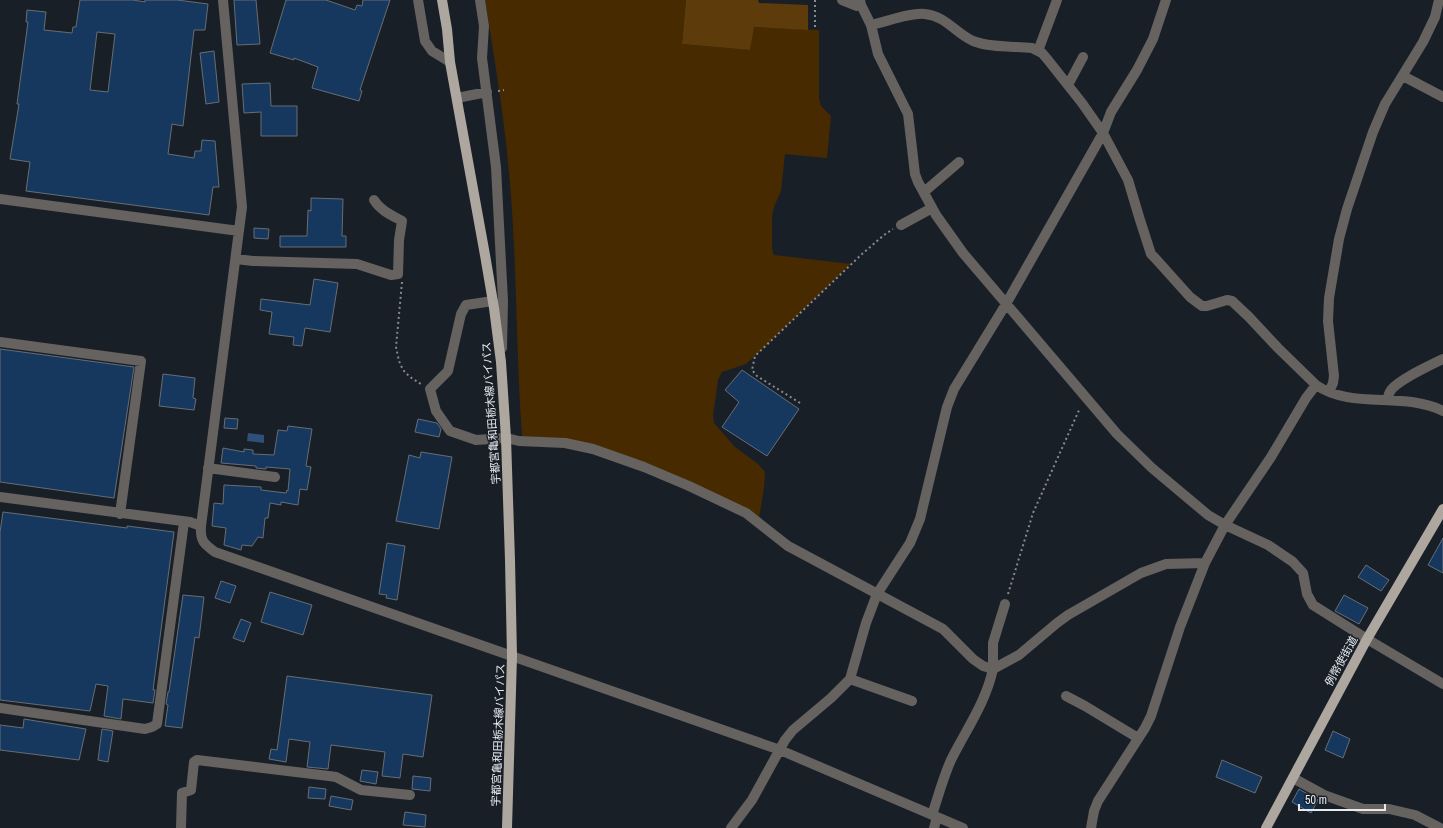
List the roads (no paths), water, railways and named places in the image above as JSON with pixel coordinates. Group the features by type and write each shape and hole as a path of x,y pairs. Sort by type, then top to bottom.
{"main road":[{"name":"宇都宮亀和田栃木線バイパス","path":"442,0 447,29 450,62 493,300 501,362 506,438 512,656 507,828"},
{"name":"例幣使街道","path":"1266,828 1367,639 1443,509"}],"street":[{"path":"223,0 241,195 241,218 201,526 200,536 205,544 215,552 780,750 963,828"},
{"path":"418,0 425,41 432,51 450,62"},
{"path":"480,0 484,26 482,58 496,167 502,262 503,301 501,362"},
{"path":"842,0 857,6 861,3 871,25 878,54 908,114 915,174 932,208 945,229 1006,304 1041,343 1117,434 1152,468 1208,515 1225,525 1268,545 1293,562 1303,572 1307,594 1313,605 1443,684"},
{"path":"1038,51 1057,0"},
{"path":"731,828 752,800 785,740 793,730 831,698 850,679 866,623 877,594 910,543 920,519 927,497 947,407 954,389 1006,304 1104,133 1111,112 1137,70 1153,39 1166,0"},
{"path":"1329,392 1334,376 1328,321 1329,298 1339,239 1347,209 1373,132 1385,104 1439,19 1439,0"},
{"path":"871,25 924,13 943,19 961,34 984,44 1032,48 1038,51 1048,60 1104,133 1128,180 1151,254 1190,296 1202,306 1227,300 1232,301 1316,385 1329,392 1342,397 1415,402 1443,411"},
{"path":"1068,85 1083,57"},
{"path":"1403,76 1443,97"},
{"path":"457,98 487,92"},
{"path":"924,192 959,162"},
{"path":"0,199 239,231"},
{"path":"236,259 253,261 357,264 391,275 398,274 399,240 402,221 388,214 377,205 374,200"},
{"path":"901,225 932,208"},
{"path":"493,300 466,305 461,314 448,371 430,390 436,411 450,431 476,440 506,438 519,441 578,445 644,466 746,513 788,546 943,629 973,659 983,666 993,669 1019,655 1056,623 1141,573 1166,564 1205,563"},
{"path":"0,342 141,360 120,514"},
{"path":"1388,400 1392,389 1413,374 1443,359"},
{"path":"1090,828 1098,801 1129,755 1145,728 1153,710 1180,627 1205,563 1225,525 1268,461 1306,398 1316,385"},
{"path":"208,468 275,477"},
{"path":"0,497 184,522 201,526"},
{"path":"0,708 145,729 157,724 184,522"},
{"path":"934,828 934,816 939,790 951,761 987,691 993,669 992,643 1005,604"},
{"path":"850,679 912,701"},
{"path":"1066,696 1138,738"},
{"path":"181,828 182,793 191,790 194,762 197,760 329,776 361,790 410,794"},
{"path":"1293,778 1324,796 1363,809 1389,809 1415,815 1440,827"}],"water":[{"path":"248,433 264,435 264,443 247,441"}]}
